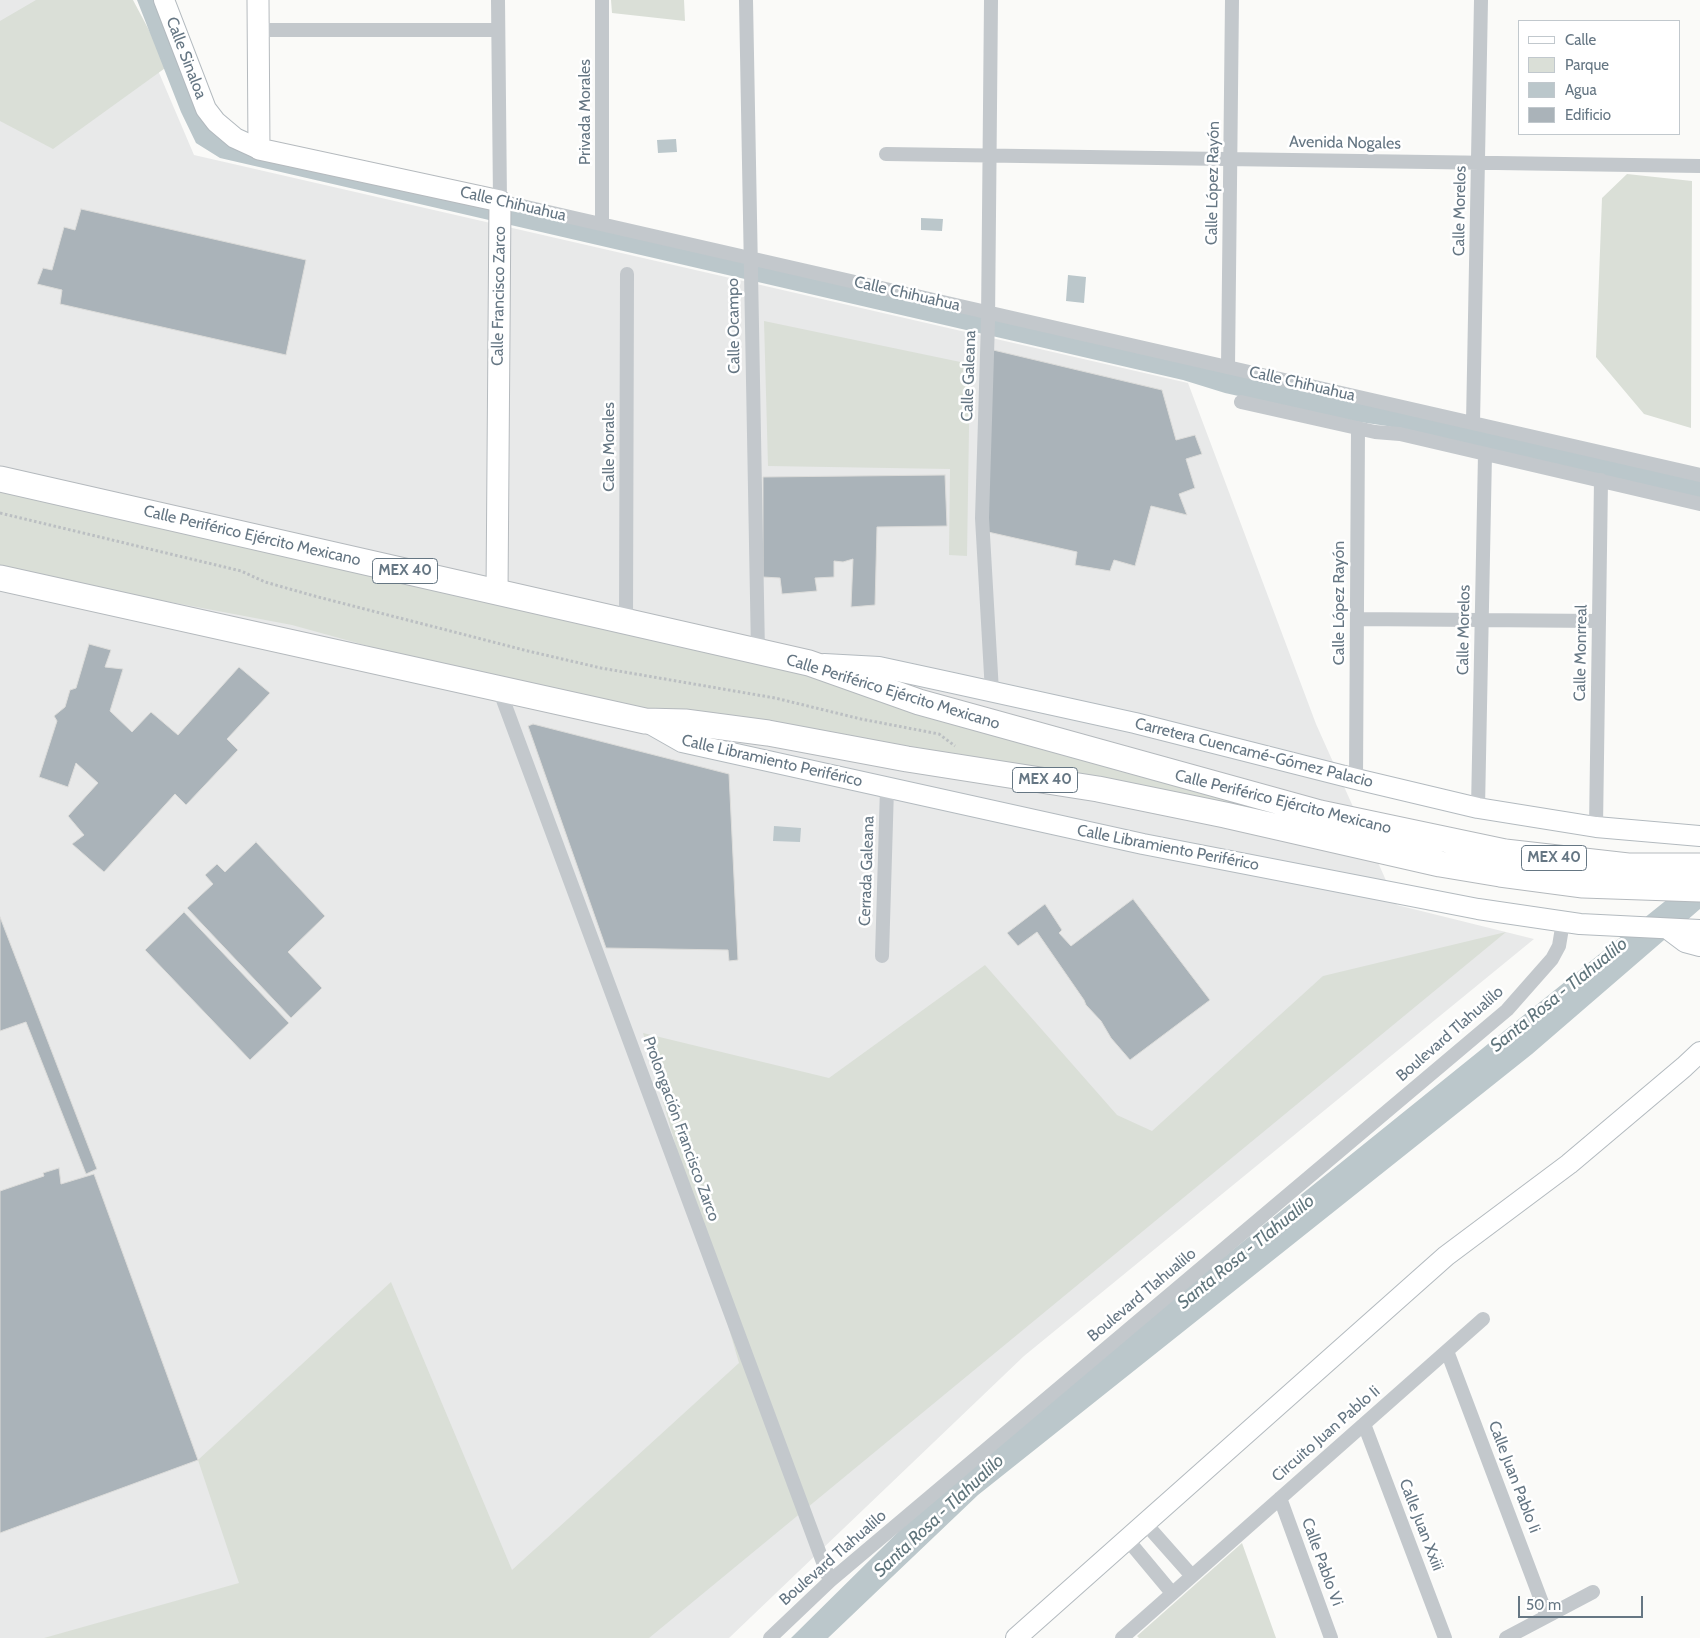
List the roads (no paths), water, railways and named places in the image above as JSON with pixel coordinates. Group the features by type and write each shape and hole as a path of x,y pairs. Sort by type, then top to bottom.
{"highway":[{"name":"Calle Periférico Ejército Mexicano","path":"0,479 810,663 919,702 1227,789 1410,834 1505,852 1589,862 1628,866 1700,866"},
{"name":"Calle Periférico Ejército Mexicano","path":"0,578 645,722 685,722 768,733 907,759 974,768 1098,789 1235,817 1440,864 1583,885 1700,889"}],"main road":[{"name":"Calle Sinaloa","path":"164,0 206,109 216,122 235,138 259,149"},
{"path":"258,0 259,149"},
{"name":"Calle Chihuahua","path":"259,149 500,206"},
{"name":"Calle Francisco Zarco","path":"497,592 500,206"},
{"name":"Carretera Cuencamé-Gómez Palacio","path":"810,663 879,668 1135,723 1478,808 1596,826 1698,832"},
{"name":"Calle Libramiento Periférico","path":"645,722 682,742 1143,844 1478,909 1571,923 1664,930 1700,930"},
{"path":"1664,930 1685,942 1700,946"},
{"path":"1016,1638 1446,1256 1692,1068 1700,1052"}],"street":[{"name":"Calle Francisco Zarco","path":"498,0 500,206"},
{"name":"Privada Morales","path":"602,0 602,224"},
{"name":"Calle Ocampo","path":"746,0 758,652"},
{"name":"Calle Galeana","path":"991,0 988,317 982,518 992,692"},
{"name":"Calle López Rayón","path":"1228,367 1232,0"},
{"name":"Calle Morelos","path":"1473,423 1481,0"},
{"path":"258,30 498,30"},
{"name":"Avenida Nogales","path":"886,154 1700,166"},
{"name":"Calle Chihuahua","path":"500,206 602,224 750,263 988,317 1228,367 1700,474"},
{"name":"Calle Morales","path":"626,620 627,274"},
{"path":"1242,402 1358,428 1400,434 1700,504"},
{"name":"Calle López Rayón","path":"1356,779 1358,428"},
{"name":"Calle Morelos","path":"1478,808 1485,454"},
{"name":"Calle Monrreal","path":"1596,826 1601,480"},
{"path":"1357,619 1599,621"},
{"name":"Prolongación Francisco Zarco","path":"499,690 830,1581"},
{"name":"Cerrada Galeana","path":"882,956 887,788"},
{"name":"Boulevard Tlahualilo","path":"770,1638 830,1581 1507,1010 1535,979 1560,946 1571,923"},
{"name":"Circuito Juan Pablo Ii","path":"1125,1637 1172,1593 1483,1319"},
{"name":"Calle Juan Pablo Ii","path":"1447,1351 1547,1616"},
{"name":"Calle Juan Xxiii","path":"1364,1424 1444,1638"},
{"name":"Calle Pablo Vi","path":"1280,1498 1331,1638"},
{"path":"1145,1523 1192,1576"},
{"path":"1127,1539 1172,1593"},
{"path":"1506,1638 1593,1592"}],"water":[{"path":"137,0 158,0 217,130 482,202 1700,480 1700,501 1387,426 1346,420 1225,393 1183,380 220,158 196,143 181,112"},
{"path":"676,139 677,152 658,153 657,140"},
{"path":"921,218 943,219 942,231 921,230"},
{"path":"1068,275 1086,277 1084,303 1066,301"},
{"path":"774,826 801,828 800,842 773,841"},
{"name":"Santa Rosa - Tlahualilo","path":"1700,873 1700,909 1532,1054 978,1495 828,1638 791,1638 966,1465"}]}
